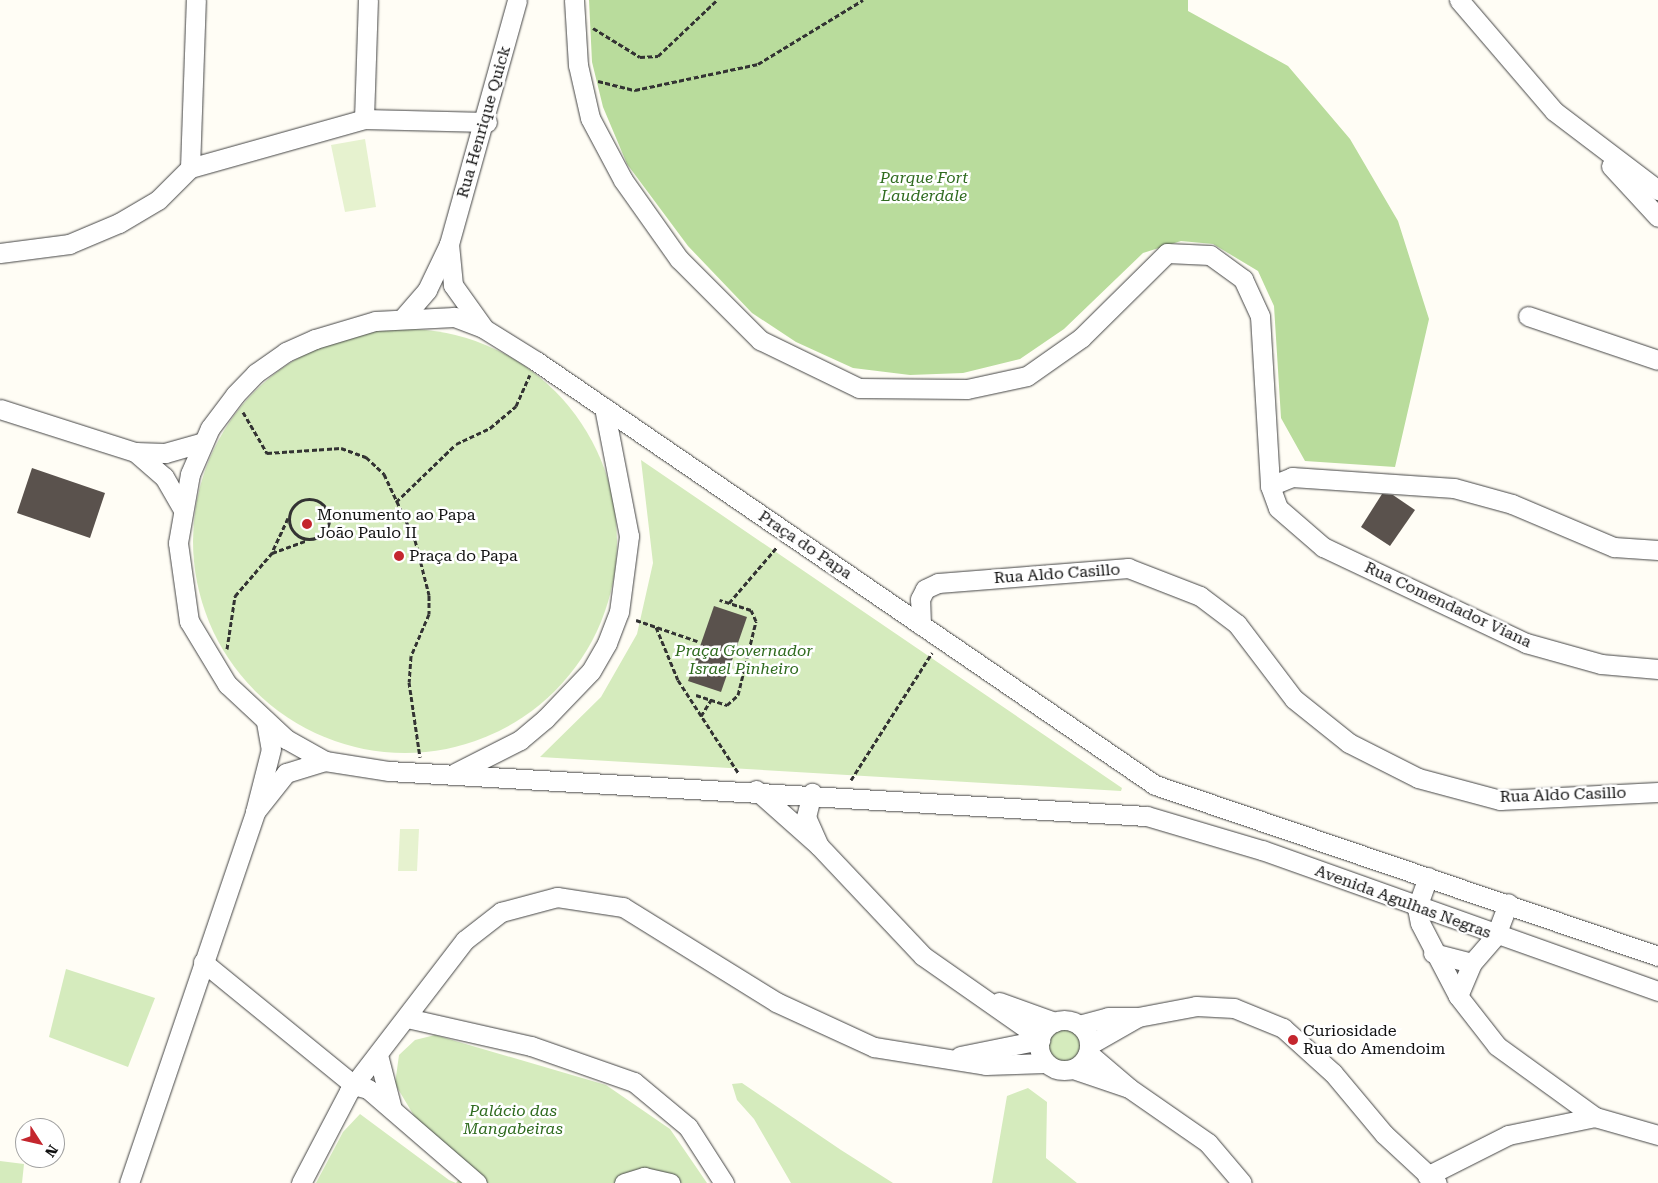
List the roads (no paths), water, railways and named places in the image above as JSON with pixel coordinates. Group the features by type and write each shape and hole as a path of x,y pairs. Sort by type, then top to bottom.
{"street":[{"path":"190,168 196,0"},
{"path":"364,119 368,0"},
{"name":"Rua Henrique Quick","path":"402,319 427,290 449,244 487,122 517,0"},
{"path":"1459,0 1554,111 1658,190"},
{"name":"Rua Comendador Viana","path":"575,8 580,76 590,118 623,180 692,273 760,340 859,388 967,389 1027,376 1081,338 1167,253 1210,255 1243,279 1260,316 1270,486 1278,508 1323,547 1526,643 1601,664 1658,669"},
{"path":"0,253 69,244 119,223 158,200 190,168 364,119 487,122"},
{"path":"1575,128 1583,142 1658,218"},
{"name":"Rua Henrique Quick","path":"449,244 452,285 483,328"},
{"path":"1528,316 1658,360"},
{"name":"Praça do Papa","path":"1147,816 812,793 420,773 325,761 296,747 266,722 227,684 189,621 178,543 182,508 202,443 235,395 256,373 315,339 374,321 454,317 483,328 536,361 1155,785"},
{"path":"451,775 493,756 538,724 578,686 607,644 621,603 629,536 604,407"},
{"path":"0,409 134,452 166,453 202,443"},
{"path":"134,452 164,477 182,508"},
{"path":"1270,486 1292,477 1454,488 1512,504 1614,547 1658,550"},
{"name":"Rua Aldo Casillo","path":"921,625 920,599 926,589 938,583 1128,568 1200,596 1237,624 1294,699 1349,743 1418,778 1500,800 1658,792"},
{"path":"130,1183 203,962 256,812 271,748 266,722"},
{"path":"256,812 286,773 325,761"},
{"path":"1147,816 1155,785"},
{"name":"Avenida Agulhas Negras","path":"1155,785 1508,903 1658,956"},
{"path":"755,790 819,846 923,956 1040,1039 1045,1062"},
{"path":"812,793 806,818 819,846"},
{"name":"Avenida Agulhas Negras","path":"1147,816 1262,850 1417,908 1658,991"},
{"path":"1428,877 1417,908 1433,953 1458,996 1497,1046 1594,1117 1658,1136"},
{"path":"301,1183 354,1085 465,940 501,912 557,897 623,907 725,973 823,1026 874,1047 944,1059 1004,1066 1045,1062 1058,1070 1073,1069 1129,1088"},
{"path":"1458,996 1472,963 1496,935 1508,903"},
{"path":"1433,953 1472,963"},
{"path":"203,962 354,1085 361,1098 463,1183"},
{"path":"977,995 1055,1022 1079,1025 1108,1017 1138,1017 1196,1006 1234,1008 1283,1028 1333,1073 1432,1179 1508,1135 1594,1117"},
{"path":"1073,1069 1089,1049 1138,1017"},
{"path":"407,1018 531,1046 634,1082 688,1127 724,1183"},
{"path":"944,1059 1040,1039 1055,1022"},
{"path":"1079,1025 1089,1049 1129,1088 1208,1144 1242,1183"},
{"path":"378,1055 392,1109"},
{"path":"354,1085 368,1089 477,1183"},
{"path":"624,1183 644,1177 670,1183"}],"place":[{"name":"Monumento ao Papa João Paulo II","path":"307,524"},
{"name":"Praça do Papa","path":"399,556"},
{"name":"Curiosidade Rua do Amendoim","path":"1293,1040"}],"park label":[{"name":"Parque Fort Lauderdale","path":"924,187"},
{"name":"Praça Governador Israel Pinheiro","path":"744,660"},
{"name":"Palácio das Mangabeiras","path":"513,1120"}]}
